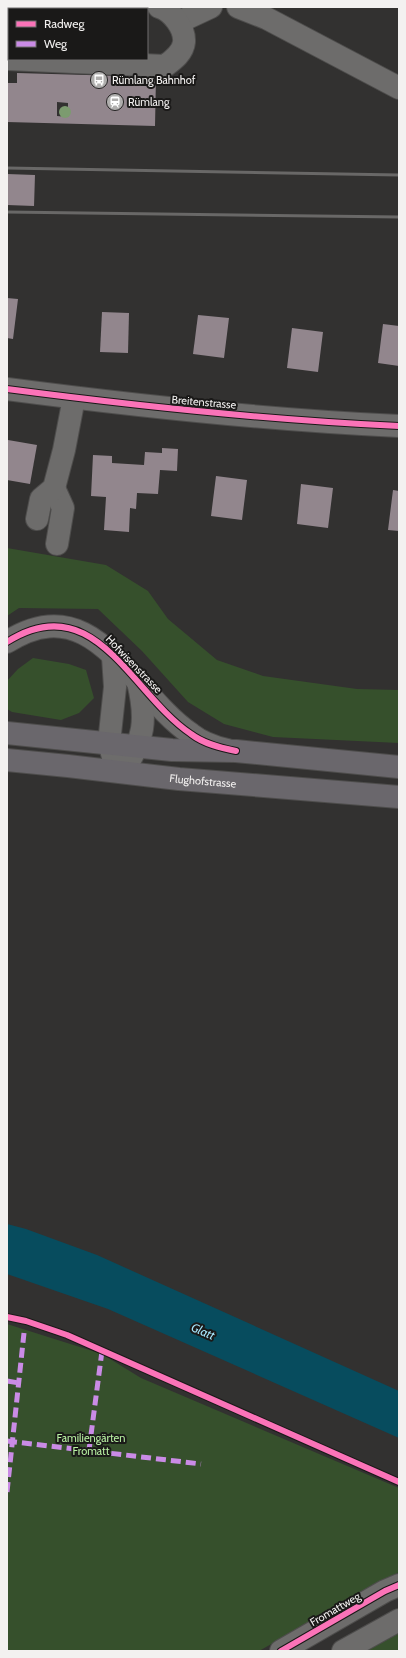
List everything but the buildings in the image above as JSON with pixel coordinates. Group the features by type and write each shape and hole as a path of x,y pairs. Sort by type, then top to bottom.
{"main road":[{"path":"7,733 172,750 236,752 399,768"},
{"name":"Flughofstrasse","path":"7,760 179,779 399,797"}],"street":[{"path":"30,60 165,66 176,58 184,43 179,22 164,8 159,7"},
{"path":"179,22 211,7"},
{"path":"238,7 266,18 399,88"},
{"name":"Breitenstrasse","path":"7,389 74,398 234,415 399,426"},
{"path":"37,519 41,499 54,488 64,450 74,398"},
{"path":"54,488 63,508 57,544"},
{"name":"Hofwisenstrasse","path":"7,642 29,630 45,627 69,628 92,637 100,642 174,721 191,735 212,745 236,752"},
{"name":"Hofwisenstrasse","path":"109,743 115,687 113,657"},
{"name":"Hofwisenstrasse","path":"122,772 131,759 143,727 144,712 138,682"},
{"path":"109,743 113,757 122,772"},
{"name":"Fromattweg","path":"281,1651 399,1585"},
{"path":"343,1651 399,1620"}],"green space":[{"path":"7,548 106,565 148,591 168,619 217,660 263,676 357,689 399,690 399,743 273,737 224,724 188,702 142,651 98,609 19,608 7,616"},
{"path":"33,658 69,664 86,670 94,698 79,713 61,720 12,712 7,709 7,681 18,669"},
{"name":"Familiengärten Fromatt","path":"7,1324 102,1354 141,1378 399,1488 399,1572 259,1651 7,1651"},
{"path":"399,1631 399,1651 359,1651"}],"water":[{"name":"Glatt","path":"7,1224 26,1229 97,1255 399,1391 399,1438 108,1309 7,1274"}],"railway":[{"path":"7,168 399,175"},
{"path":"7,212 399,217"}],"marked path":[{"path":"7,1492 24,1333"},
{"path":"89,1450 102,1351"},
{"path":"7,1381 19,1383"},
{"path":"7,1441 201,1464"}],"cycle path":[{"path":"7,389 203,412 399,426"},
{"path":"7,642 38,628 64,627 88,636 110,652 169,716 191,734 207,743 236,751"},
{"path":"7,1317 26,1321 67,1335 399,1482"},
{"path":"281,1651 385,1591 399,1585"}],"place":[{"name":"Rümlang Bahnhof","path":"99,80"},
{"name":"Rümlang","path":"115,102"}]}
